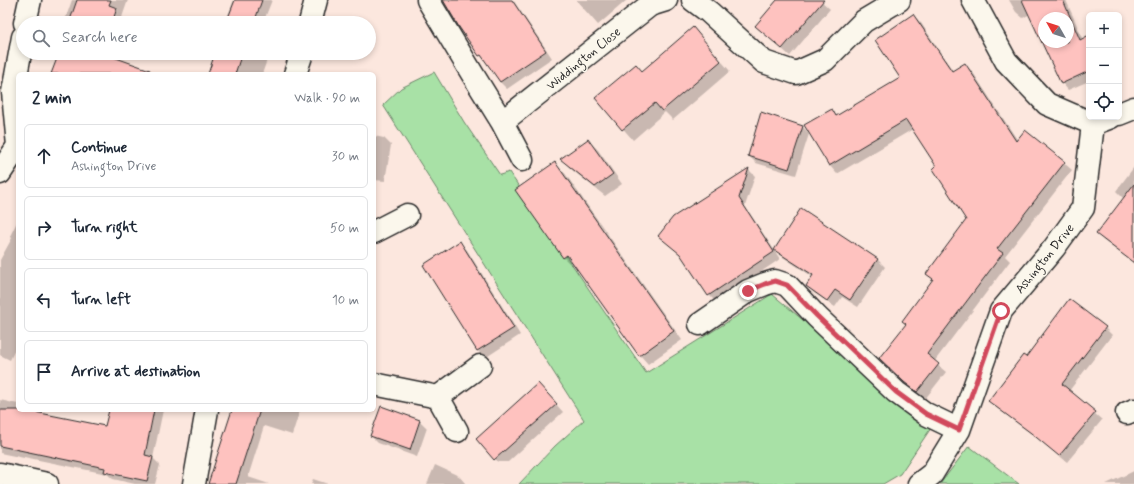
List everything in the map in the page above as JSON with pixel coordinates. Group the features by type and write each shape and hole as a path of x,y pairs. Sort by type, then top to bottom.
{"street":[{"path":"27,16 30,0"},
{"path":"312,16 316,0"},
{"path":"428,0 472,76 502,122 522,160"},
{"name":"Widdington Close","path":"502,122 650,5 666,0"},
{"path":"699,2 764,62 796,73 825,60 864,21 899,0"},
{"path":"973,0 1006,61 1047,104 1102,121"},
{"path":"17,72 19,60"},
{"path":"296,72 300,60"},
{"path":"16,76 13,92 16,124"},
{"path":"1122,113 1134,108"},
{"name":"Ashington Drive","path":"920,484 932,474 959,430 1001,311 1054,248 1083,208 1102,121"},
{"path":"0,172 16,149"},
{"path":"376,231 407,215"},
{"path":"700,324 748,291 775,281 787,285 896,392 926,414 959,430"},
{"path":"376,384 438,397 480,366"},
{"path":"438,397 457,431"},
{"path":"194,484 207,412"},
{"path":"0,474 47,484"}],"green space":[{"path":"434,72 464,122 500,175 509,172 646,373 772,294 931,428 900,474 883,484 519,484 555,446 584,420 383,105 401,88"},
{"path":"969,446 1019,484 940,484"}],"building":[{"path":"77,0 111,0 109,5 117,8 114,16 71,16"},
{"path":"235,0 262,0 256,16 229,16"},
{"path":"443,0 512,0 546,51 500,82 481,55 479,56"},
{"path":"777,0 824,0 782,49 755,26"},
{"path":"1022,0 1063,0 1068,12 1038,12 1038,34"},
{"path":"913,14 952,71 965,63 1016,141 1025,130 1065,162 997,249 1003,253 927,354 939,364 917,392 904,382 879,358 906,324 902,321 933,279 926,274 966,220 933,169 936,166 906,120 829,166 804,125 832,109 836,116 900,78 875,40"},
{"path":"1074,26 1080,40 1086,37 1086,72 1061,84 1044,48 1074,48"},
{"path":"693,27 721,61 662,111 655,103 622,130 595,98 636,64 642,71"},
{"path":"56,60 122,60 150,70 150,72 52,72"},
{"path":"213,60 240,60 236,72 209,72"},
{"path":"761,112 803,126 789,169 748,156"},
{"path":"588,139 613,174 595,187 560,159"},
{"path":"555,162 674,331 639,356 567,255 563,258 515,190"},
{"path":"749,168 739,198 774,252 708,296 680,254 658,236 673,217"},
{"path":"1134,184 1134,263 1096,234"},
{"path":"801,208 878,259 850,300 835,290 827,301 806,286 813,275 774,250"},
{"path":"460,241 514,328 477,351 423,265"},
{"path":"1069,299 1106,327 1062,384 1096,412 1059,456 988,401 1023,355 1026,357"},
{"path":"538,383 557,404 494,460 476,439"},
{"path":"381,406 420,420 410,450 370,436"},
{"path":"0,410 35,412 105,426 108,412 154,412 145,455 153,457 147,481 104,472 105,468 0,446"},
{"path":"231,412 259,412 236,484 208,484"}],"route":[{"path":"748,291 775,281 787,285 896,392 926,414 959,430 1001,311"}]}
